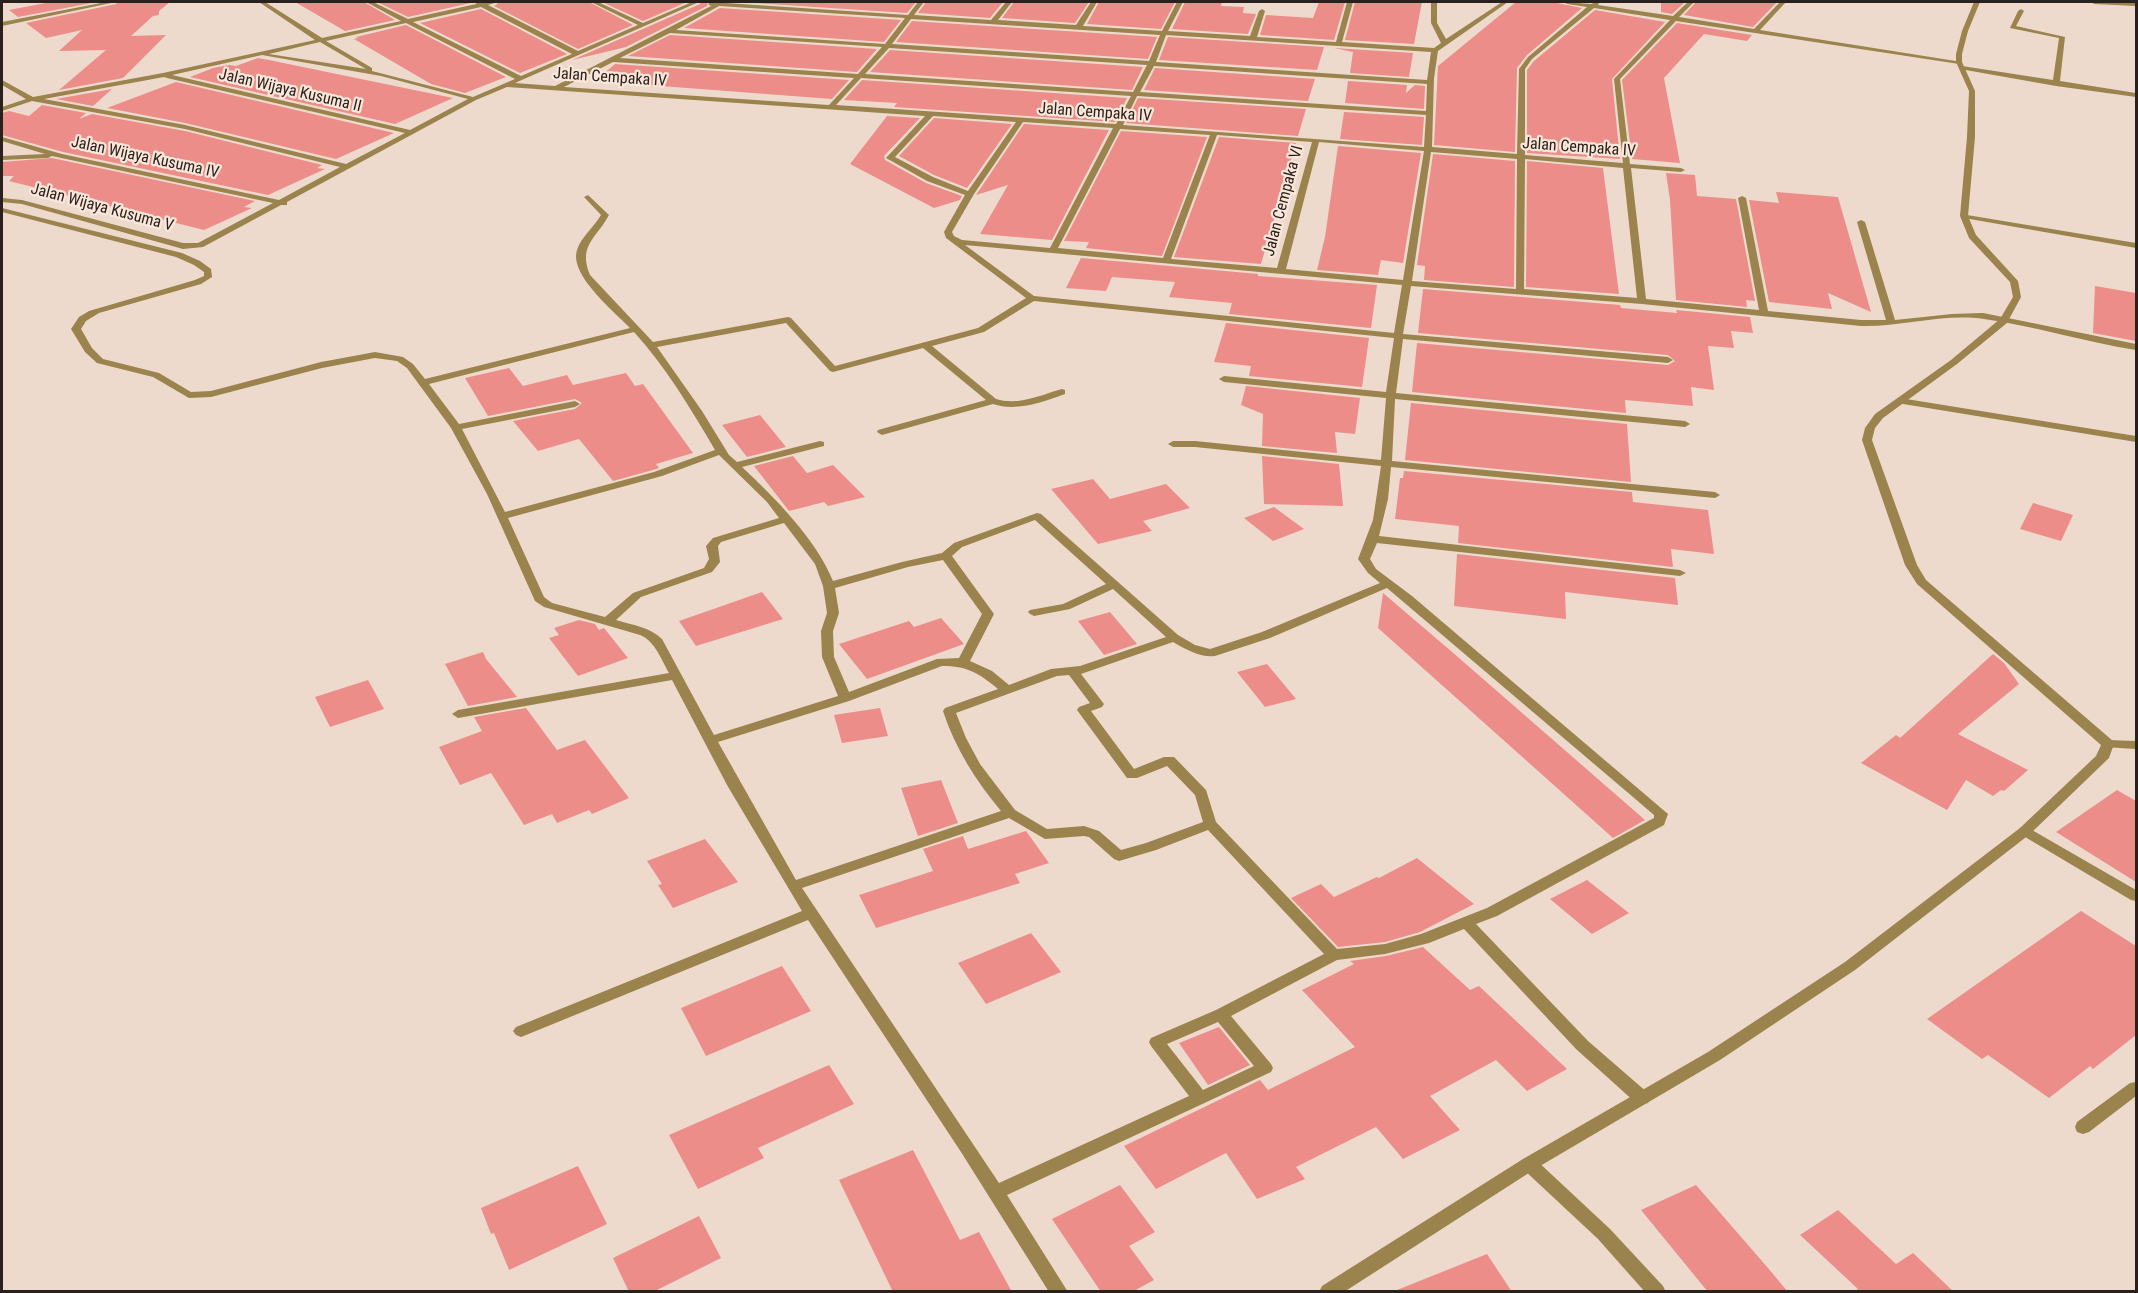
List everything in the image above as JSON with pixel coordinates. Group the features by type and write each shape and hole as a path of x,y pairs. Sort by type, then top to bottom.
{"street":[{"path":"2,24 113,2"},
{"path":"262,2 381,75"},
{"path":"369,2 519,78"},
{"path":"2,109 32,99 163,75 478,3 495,2"},
{"path":"594,2 641,24"},
{"path":"284,203 474,99 641,24 697,2 1436,50"},
{"path":"831,107 887,46 921,2"},
{"path":"993,22 1009,2"},
{"path":"1078,28 1094,2"},
{"path":"1053,250 1152,62 1180,2"},
{"path":"1339,43 1350,2"},
{"path":"1434,2 1434,23 1445,43"},
{"path":"1199,1097 1157,1042 1221,1014 1334,955 1385,949 1424,939 1492,912 1659,822 1661,818 1660,814 1585,749 1408,598 1372,571 1364,559 1375,539 1386,464 1390,394 1428,151 1429,82 1436,50 1506,2"},
{"path":"1568,2 1673,14 1755,31 1960,61"},
{"path":"1642,301 1617,80 1673,14 1682,11 1691,2"},
{"path":"1755,31 1783,2"},
{"path":"1977,2 1965,31 1960,61 1972,91 1964,216 1972,236 2008,274 2017,288 2017,297 2004,321 1879,416 1870,428 1867,440 1911,565 1921,582 2108,744 2136,746"},
{"path":"2094,2 2136,4"},
{"path":"478,3 576,53"},
{"path":"1520,292 1523,67 1596,4"},
{"path":"556,88 717,5"},
{"path":"1253,38 1262,11"},
{"path":"1682,11 1960,61 2056,84 2136,95 2136,103"},
{"path":"2021,11 2012,27 2062,37 2056,84"},
{"path":"669,31 1429,82"},
{"path":"258,54 381,75 474,99"},
{"path":"612,60 1428,112"},
{"name":"Jalan Wijaya Kusuma II","path":"163,75 410,132"},
{"path":"2,82 32,99 185,128 349,167"},
{"name":"Jalan Cempaka IV","path":"507,85 1316,140 1681,170"},
{"path":"930,115 890,158 930,179 970,194"},
{"path":"1020,121 970,194 948,232 950,238 1032,298 1399,336 1668,360"},
{"path":"1166,261 1214,134"},
{"name":"Jalan Wijaya Kusuma IV","path":"2,139 61,156 284,203"},
{"name":"Jalan Cempaka VI","path":"1281,271 1316,140"},
{"path":"2,158 61,156"},
{"path":"588,197 605,214 580,251 580,264 586,276 651,345 697,411 721,451 771,500 820,563 829,586 833,613 827,631 828,657 845,698"},
{"path":"1742,198 1764,312"},
{"name":"Jalan Wijaya Kusuma V","path":"2,200 22,202 183,246 195,246 215,239 284,203"},
{"path":"2,210 179,255 208,271 208,277 198,282 86,316 79,322 76,329 88,351 100,361 156,375 193,396 211,394 321,365 375,355 400,359 410,366 456,427 502,516 539,599 548,604 609,620 651,635 668,658 675,676 734,785 793,886 967,1147 994,1193 1059,1292"},
{"path":"1964,216 2136,246"},
{"path":"1860,222 1892,321"},
{"path":"954,240 1408,283 1642,301 1881,324 1892,321 1906,322 1970,315 2136,347"},
{"path":"651,345 788,320 833,369 981,330 1032,298"},
{"path":"422,383 636,329"},
{"path":"926,346 993,401 1005,405 1040,400 1062,392"},
{"path":"1224,379 1684,424"},
{"path":"882,432 993,401"},
{"path":"1900,401 2136,439"},
{"path":"456,427 575,404"},
{"path":"735,466 820,444"},
{"path":"1173,444 1306,453 1386,464 1715,495"},
{"path":"502,516 638,480 721,451"},
{"path":"829,586 906,564 946,556 958,545 1037,516 1174,638 1191,648 1211,653 1266,635 1387,584"},
{"path":"609,620 637,595 708,570 716,560 712,546 717,540 787,519"},
{"path":"1375,539 1680,573"},
{"path":"946,556 988,614 963,662"},
{"path":"1034,612 1066,607 1116,584"},
{"path":"1174,638 1081,670 1055,672 949,711 955,731 994,795 1010,813 1045,834 1084,831 1094,834 1119,856 1209,824"},
{"path":"710,740 845,698 941,662 963,662 988,674 1007,690"},
{"path":"1072,670 1098,704 1083,710 1132,775 1169,759 1202,793 1209,824 1334,955"},
{"path":"458,714 675,676"},
{"path":"1328,1292 1529,1164 1714,1056 1850,966 2025,831 2084,777 2102,758 2108,744"},
{"path":"793,886 1010,813"},
{"path":"2025,831 2136,896"},
{"path":"521,1030 811,913"},
{"path":"1466,922 1582,1045 1642,1098"},
{"path":"994,1193 1264,1068 1221,1014"},
{"path":"2084,1127 2136,1088"},
{"path":"1529,1164 1604,1234 1657,1292"}],"building":[{"path":"51,2 97,2 18,17 9,10"},
{"path":"118,2 170,2 159,11 159,15 153,16 131,36 166,35 123,78 59,90 106,50 59,51 82,30 46,38 26,23"},
{"path":"295,2 364,2 395,20 345,31"},
{"path":"377,2 475,2 408,17"},
{"path":"500,2 589,2 633,25 578,49 494,6"},
{"path":"602,2 687,2 643,21"},
{"path":"708,2 707,6 626,47 572,60 700,4"},
{"path":"738,2 916,2 907,13"},
{"path":"926,2 1003,2 990,18 918,13"},
{"path":"1014,2 1089,2 1075,23 1002,18"},
{"path":"1099,2 1175,2 1161,29 1087,24"},
{"path":"1185,2 1222,2 1221,6 1244,7 1243,13 1256,14 1248,34 1172,29"},
{"path":"1319,2 1345,2 1334,40 1260,35 1266,15 1313,18"},
{"path":"1355,2 1422,2 1414,44 1345,40"},
{"path":"1516,2 1552,2 1582,8 1527,55 1517,68 1515,152 1434,145 1438,66"},
{"path":"1661,2 1685,2 1672,14 1661,12"},
{"path":"1696,2 1777,2 1753,27 1684,15"},
{"path":"720,8 901,20 884,42 684,28"},
{"path":"481,9 567,54 520,73 420,23"},
{"path":"1595,10 1665,22 1612,79 1620,159 1527,153 1527,70 1534,61"},
{"path":"912,21 1157,37 1148,59 896,42"},
{"path":"1677,23 1752,35 1747,41 1704,34 1664,78 1680,163 1632,159 1622,80"},
{"path":"406,25 506,77 465,93 431,84 354,39"},
{"path":"670,35 877,49 857,72 628,56"},
{"path":"1168,37 1324,47 1317,70 1159,60"},
{"path":"1334,48 1413,53 1409,77 1350,73 1353,52"},
{"path":"890,50 1143,67 1132,90 870,72"},
{"path":"258,58 453,98 395,124 190,77 213,68 236,66"},
{"path":"615,64 849,80 832,99 595,81"},
{"path":"1155,68 1315,79 1308,101 1144,90"},
{"path":"862,80 1127,98 1115,122 894,107 897,103 844,100"},
{"path":"1348,81 1407,85 1406,93 1415,85 1425,86 1424,109 1345,103"},
{"path":"176,82 394,133 336,159 185,123 107,108"},
{"path":"112,89 93,106 56,99"},
{"path":"1138,98 1306,109 1298,136 1126,123"},
{"path":"42,105 86,113 79,119 92,114 185,131 322,165 317,168 325,169 268,195 63,152 2,135 2,113 9,111 29,116"},
{"path":"1344,112 1424,117 1422,145 1340,139"},
{"path":"887,116 920,118 884,156 885,160 926,183 962,196 960,200 934,208 850,164"},
{"path":"934,118 1012,124 967,188 934,175 899,156"},
{"path":"1024,124 1109,130 1052,240 980,234 1008,185 976,195"},
{"path":"1121,131 1207,137 1162,256 1086,248 1089,242 1064,241"},
{"path":"1219,137 1296,143 1261,264 1174,257"},
{"path":"1338,146 1421,153 1403,263 1381,260 1378,275 1317,270 1325,237"},
{"path":"1433,154 1515,161 1514,287 1424,280 1425,266 1417,265"},
{"path":"52,158 255,201 244,207 252,208 204,230 9,181 14,176 2,176 2,162"},
{"path":"1527,161 1603,168 1619,294 1526,287"},
{"path":"1666,173 1695,175 1697,196 1736,199 1755,301 1746,300 1747,307 1676,300 1670,200"},
{"path":"1776,192 1838,197 1871,312 1828,293 1832,309 1769,302 1749,200 1779,203"},
{"path":"1081,258 1258,274 1258,276 1377,285 1371,328 1229,314 1232,303 1169,297 1175,282 1112,277 1106,291 1066,288"},
{"path":"2095,286 2136,293 2136,341 2093,333"},
{"path":"1423,289 1620,305 1621,308 1677,313 1676,310 1750,317 1753,333 1731,331 1734,348 1708,346 1714,390 1691,387 1693,406 1625,400 1626,413 1412,392 1417,343 1668,365 1675,361 1668,355 1418,333"},
{"path":"1226,323 1369,338 1362,387 1249,376 1251,366 1214,362"},
{"path":"509,368 523,386 567,375 573,385 626,373 635,386 643,384 693,453 656,464 659,468 613,481 579,439 538,451 513,421 575,409 582,403 575,399 488,416 465,378"},
{"path":"1246,386 1360,398 1355,434 1335,432 1337,453 1262,446 1263,414 1241,405"},
{"path":"1411,403 1627,424 1631,482 1405,460"},
{"path":"760,415 786,447 747,457 722,425"},
{"path":"793,456 807,473 833,465 865,497 828,506 824,502 789,511 754,466"},
{"path":"1262,456 1339,464 1343,506 1264,504"},
{"path":"1404,471 1632,492 1633,502 1708,510 1714,554 1671,549 1673,567 1458,543 1459,526 1395,519 1400,478 1403,478"},
{"path":"1093,479 1110,499 1166,484 1190,508 1143,521 1152,531 1098,544 1051,489"},
{"path":"2033,503 2073,515 2061,541 2020,529"},
{"path":"1274,507 1304,529 1273,541 1244,518"},
{"path":"1457,554 1675,578 1678,605 1565,592 1566,619 1454,606"},
{"path":"762,592 783,619 696,646 679,621"},
{"path":"1383,593 1645,820 1613,838 1378,628"},
{"path":"1110,612 1137,644 1104,655 1078,621"},
{"path":"941,618 964,644 867,679 839,644 909,621 914,627"},
{"path":"579,620 595,624 599,630 604,628 628,658 578,676 549,638 559,635 554,628"},
{"path":"483,652 486,659 517,697 468,706 445,664"},
{"path":"1993,654 2004,663 2019,684 1958,734 2028,770 2004,791 2001,790 1993,796 1966,780 1947,810 1861,763 1896,735 1900,738"},
{"path":"1267,664 1296,699 1265,707 1237,672"},
{"path":"368,680 384,709 330,727 315,697"},
{"path":"526,708 557,750 585,740 629,798 592,814 589,810 557,823 552,814 524,825 491,773 460,785 439,747 482,731 474,717"},
{"path":"880,708 888,736 842,743 834,715"},
{"path":"941,780 958,823 918,836 901,788"},
{"path":"2117,790 2136,801 2136,882 2056,832"},
{"path":"1026,831 1049,863 1015,874 1020,883 876,928 859,895 933,871 923,849 963,836 968,849"},
{"path":"705,839 738,882 673,908 658,885 662,884 647,861"},
{"path":"1417,858 1474,904 1420,932 1385,942 1338,947 1291,898 1321,884 1334,897 1379,878"},
{"path":"1587,880 1629,913 1592,934 1550,899"},
{"path":"2081,911 2136,946 2136,1035 2093,1069 2090,1066 2049,1098 1988,1055 1982,1059 1927,1019"},
{"path":"1031,933 1061,972 986,1004 958,963"},
{"path":"1423,947 1470,990 1479,986 1567,1069 1527,1091 1496,1060 1430,1096 1460,1130 1403,1159 1376,1127 1296,1167 1305,1179 1257,1199 1226,1153 1156,1189 1124,1146 1260,1080 1268,1090 1355,1047 1302,990 1354,964 1350,961 1386,956"},
{"path":"782,966 811,1011 706,1056 681,1008"},
{"path":"1219,1027 1250,1065 1208,1085 1179,1043"},
{"path":"829,1065 854,1104 758,1148 764,1158 698,1189 669,1135"},
{"path":"913,1150 960,1240 979,1232 1012,1292 893,1292 839,1180"},
{"path":"578,1166 607,1224 509,1270 481,1208"},
{"path":"1120,1185 1155,1232 1129,1246 1154,1280 1132,1292 1101,1292 1052,1219"},
{"path":"1696,1185 1788,1292 1708,1292 1641,1210"},
{"path":"1838,1210 1896,1264 1913,1253 1954,1292 1855,1292 1858,1289 1800,1235"},
{"path":"699,1216 721,1258 653,1292 629,1292 613,1258"},
{"path":"1487,1254 1512,1292 1397,1292 1397,1290"}]}
